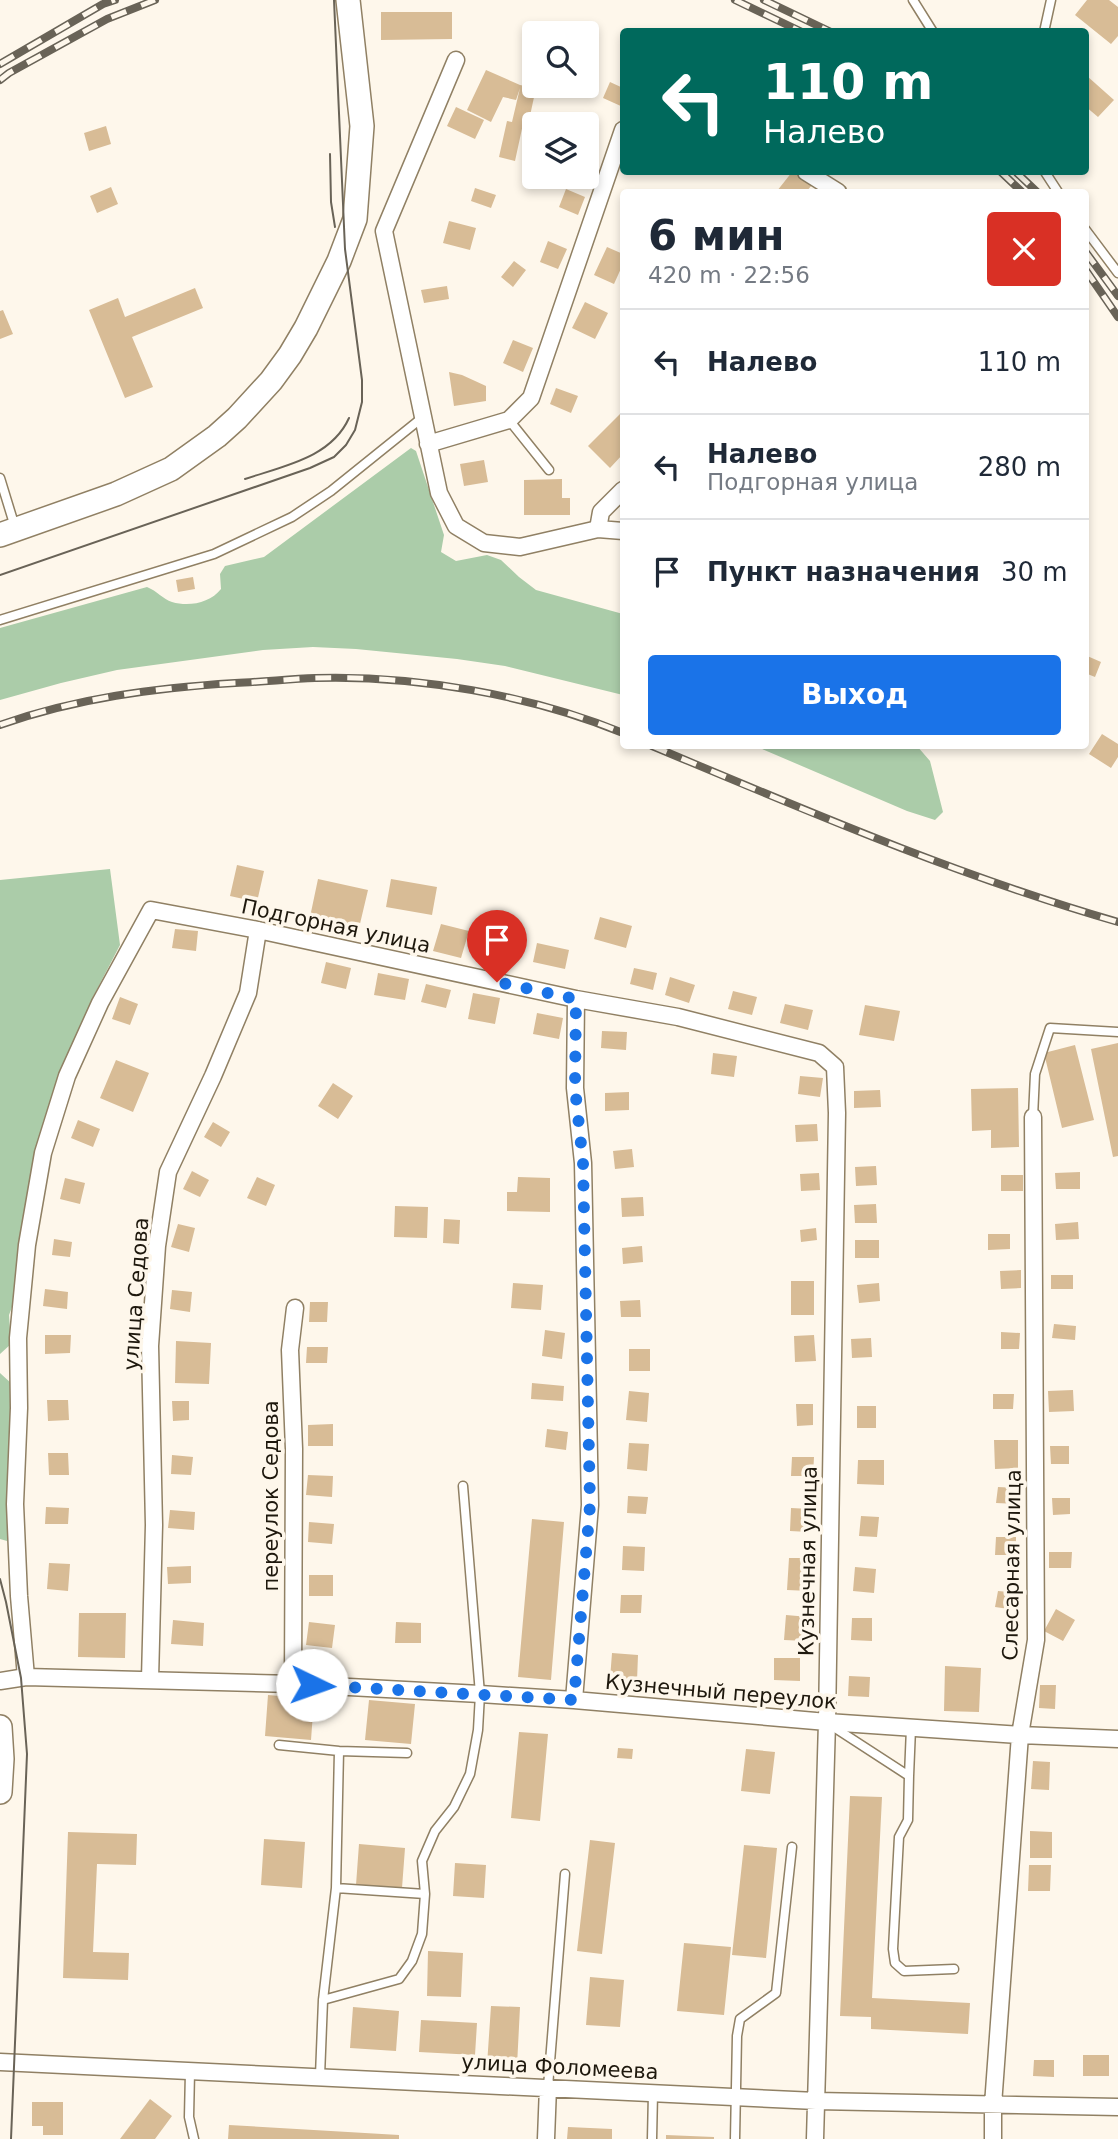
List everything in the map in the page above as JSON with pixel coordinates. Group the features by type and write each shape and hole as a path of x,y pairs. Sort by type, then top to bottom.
{"main road":[{"path":"8,532 116,494 171,469 217,436 255,400 290,355 339,261 355,219 362,126 348,4"},
{"path":"0,1727 0,1792"}],"street":[{"path":"456,60 384,231 439,493 456,526 484,543 520,547 598,529 620,531"},
{"path":"428,444 509,420 531,398 620,139"},
{"path":"811,175 833,189"},
{"path":"355,219 384,231"},
{"path":"598,529 601,512 620,493"},
{"name":"Подгорная улица","path":"26,1677 15,1504 19,1408 18,1338 27,1245 43,1153 67,1076 100,1003 151,910 258,930 576,999 678,1017 819,1053 835,1067"},
{"name":"улица Седова","path":"150,1679 153,1525 150,1346 157,1247 168,1172 248,993 258,930"},
{"path":"574,1700 590,1505 583,1163 575,1088 576,999"},
{"name":"Кузнечная улица","path":"815,2139 827,1722 837,1114 835,1067"},
{"name":"Слесарная улица","path":"993,2139 993,2105 1020,1735 1036,1640 1033,1117"},
{"name":"переулок Седова","path":"293,1684 293,1449 290,1350 295,1308"},
{"name":"Кузнечный переулок","path":"0,1681 26,1677 293,1684 574,1700 911,1728 1118,1739"},
{"name":"улица Фоломеева","path":"0,2062 816,2101 1118,2107"},
{"path":"546,2139 548,2087"}],"lane":[{"path":"913,0 930,28"},
{"path":"1045,28 1051,0"},
{"path":"1089,234 1118,272"},
{"path":"0,620 214,554 292,517 331,491 423,416"},
{"path":"509,420 549,470"},
{"path":"0,478 8,532"},
{"path":"1033,1117 1035,1074 1051,1028 1118,1032"},
{"path":"323,2000 399,1979 412,1961 422,1934 425,1894 422,1861 435,1831 454,1807 470,1774 478,1730 480,1694 463,1486"},
{"path":"827,1722 909,1776"},
{"path":"911,1728 908,1820 899,1838 893,1949 895,1963 904,1971 954,1969"},
{"path":"279,1745 339,1751 407,1753"},
{"path":"320,2076 323,2000 336,1888 339,1751"},
{"path":"735,2139 737,2036 740,2019 776,1993 792,1847"},
{"path":"548,2087 565,1874"},
{"path":"336,1888 425,1894"},
{"path":"190,2072 190,2117 194,2139"},
{"path":"652,2139 653,2092"}],"green space":[{"path":"411,448 416,451 444,535 441,552 456,561 487,555 501,560 536,590 620,613 620,694 505,666 356,649 313,647 263,650 117,670 0,700 0,628 147,587 172,602 192,604 205,601 221,589 220,574 225,566 264,557"},
{"path":"762,749 920,749 930,761 943,812 935,820 907,811"},
{"path":"110,869 120,945 93,997 61,1070 46,1120 17,1294 9,1315 11,1344 0,1354 0,880"},
{"path":"0,1373 12,1384 13,1508 7,1541 0,1539"}],"building":[{"path":"1087,0 1109,0 1118,7 1118,36 1111,44 1075,15"},
{"path":"381,12 452,12 452,39 381,40"},
{"path":"486,70 522,85 522,98 534,98 531,112 522,112 522,129 515,161 499,157 507,121 512,122 520,88 516,100 503,97 491,122 467,110"},
{"path":"1089,78 1114,100 1098,117 1089,109"},
{"path":"610,82 620,87 620,106 603,98"},
{"path":"456,107 484,120 475,139 447,126"},
{"path":"106,126 111,144 89,151 84,133"},
{"path":"790,175 800,175 812,185 809,189 779,189"},
{"path":"111,187 118,204 97,213 90,196"},
{"path":"475,188 496,195 491,208 471,201"},
{"path":"566,189 585,197 578,215 559,207"},
{"path":"449,221 476,228 470,250 443,243"},
{"path":"548,241 567,249 558,269 540,262"},
{"path":"607,247 620,253 620,271 614,284 594,275"},
{"path":"514,261 526,270 513,287 501,277"},
{"path":"447,286 449,299 424,303 421,290"},
{"path":"195,288 203,308 132,337 153,387 125,398 89,310 118,298 125,317"},
{"path":"585,302 608,313 595,339 572,328"},
{"path":"3,310 13,334 0,339 0,311"},
{"path":"513,340 533,348 523,372 503,363"},
{"path":"449,372 486,386 486,401 454,406"},
{"path":"556,388 578,396 571,413 550,404"},
{"path":"620,414 620,457 610,468 588,446"},
{"path":"484,460 488,482 464,486 460,464"},
{"path":"562,479 562,498 570,498 570,515 524,515 524,480"},
{"path":"193,577 195,589 178,592 176,580"},
{"path":"1089,657 1101,662 1095,677 1089,675"},
{"path":"1102,734 1118,744 1118,757 1111,768 1089,754"},
{"path":"237,865 264,871 257,902 230,896"},
{"path":"318,879 368,890 359,928 310,917"},
{"path":"391,879 437,887 432,915 386,907"},
{"path":"600,917 632,926 626,948 594,939"},
{"path":"441,924 469,931 461,958 433,951"},
{"path":"175,929 198,931 196,951 172,948"},
{"path":"489,932 516,939 510,959 484,951"},
{"path":"537,943 569,950 565,969 533,962"},
{"path":"326,962 351,968 346,989 321,983"},
{"path":"634,968 657,973 653,990 630,984"},
{"path":"378,973 409,979 405,1000 374,995"},
{"path":"670,977 695,985 689,1003 665,995"},
{"path":"426,984 451,990 446,1008 421,1002"},
{"path":"733,991 757,997 752,1015 728,1009"},
{"path":"473,993 500,998 495,1024 468,1019"},
{"path":"120,997 138,1004 130,1025 112,1019"},
{"path":"785,1004 813,1010 808,1030 780,1023"},
{"path":"865,1005 900,1011 894,1041 859,1035"},
{"path":"537,1013 563,1018 559,1039 533,1034"},
{"path":"602,1031 627,1032 626,1050 601,1048"},
{"path":"1118,1043 1118,1156 1113,1157 1091,1049"},
{"path":"1075,1045 1094,1120 1062,1128 1044,1053"},
{"path":"713,1053 737,1056 734,1077 711,1074"},
{"path":"116,1060 149,1073 133,1112 100,1098"},
{"path":"800,1076 823,1078 820,1097 798,1094"},
{"path":"333,1083 353,1096 338,1119 318,1106"},
{"path":"1018,1088 1019,1147 991,1148 991,1130 972,1131 971,1089"},
{"path":"880,1090 881,1107 854,1108 854,1091"},
{"path":"629,1092 629,1110 605,1111 605,1093"},
{"path":"78,1120 100,1129 93,1147 71,1138"},
{"path":"213,1122 230,1132 221,1147 204,1137"},
{"path":"817,1124 818,1141 796,1142 795,1125"},
{"path":"632,1149 634,1167 615,1169 613,1151"},
{"path":"876,1166 877,1185 856,1186 855,1167"},
{"path":"192,1171 209,1180 200,1197 183,1189"},
{"path":"1080,1172 1080,1189 1056,1189 1055,1173"},
{"path":"819,1173 820,1190 801,1191 800,1174"},
{"path":"1001,1175 1023,1175 1023,1191 1001,1191"},
{"path":"257,1177 275,1185 266,1206 247,1198"},
{"path":"518,1177 550,1178 550,1212 507,1211 507,1192 517,1192"},
{"path":"65,1178 85,1183 80,1204 60,1199"},
{"path":"643,1197 644,1216 622,1217 621,1198"},
{"path":"876,1204 877,1223 855,1223 854,1205"},
{"path":"395,1206 428,1207 427,1238 394,1237"},
{"path":"444,1219 460,1220 459,1244 443,1243"},
{"path":"1078,1222 1079,1239 1056,1240 1055,1224"},
{"path":"178,1224 195,1228 189,1252 171,1247"},
{"path":"816,1228 817,1240 801,1242 800,1230"},
{"path":"988,1234 1010,1234 1010,1249 988,1250"},
{"path":"54,1239 72,1242 70,1257 52,1255"},
{"path":"855,1240 879,1240 879,1258 855,1258"},
{"path":"642,1246 643,1262 623,1264 622,1248"},
{"path":"1021,1270 1021,1288 1001,1289 1000,1271"},
{"path":"1051,1275 1073,1275 1073,1289 1051,1289"},
{"path":"791,1281 814,1281 814,1315 791,1315"},
{"path":"513,1283 543,1285 541,1310 511,1308"},
{"path":"879,1283 880,1301 859,1303 857,1285"},
{"path":"45,1289 68,1292 67,1309 43,1306"},
{"path":"172,1290 192,1292 190,1312 170,1309"},
{"path":"640,1300 641,1317 621,1317 620,1301"},
{"path":"310,1302 328,1302 327,1322 309,1322"},
{"path":"1054,1324 1076,1326 1075,1340 1052,1338"},
{"path":"545,1330 565,1333 562,1359 542,1356"},
{"path":"1001,1332 1020,1333 1019,1349 1001,1349"},
{"path":"45,1335 71,1335 70,1353 45,1354"},
{"path":"814,1335 816,1361 795,1362 794,1336"},
{"path":"871,1338 872,1357 852,1358 851,1339"},
{"path":"176,1341 211,1343 209,1384 175,1383"},
{"path":"307,1347 328,1347 327,1363 306,1363"},
{"path":"629,1349 650,1349 650,1371 629,1371"},
{"path":"532,1383 564,1386 563,1401 531,1399"},
{"path":"1073,1390 1074,1411 1049,1412 1048,1391"},
{"path":"629,1391 649,1393 647,1422 626,1420"},
{"path":"993,1394 1014,1394 1013,1409 993,1409"},
{"path":"47,1400 68,1400 69,1420 48,1421"},
{"path":"172,1401 189,1401 189,1420 173,1421"},
{"path":"796,1404 813,1404 813,1425 797,1426"},
{"path":"857,1406 876,1406 876,1428 857,1428"},
{"path":"333,1424 333,1446 308,1446 308,1425"},
{"path":"547,1429 568,1432 566,1450 545,1447"},
{"path":"994,1440 1018,1440 1018,1468 995,1469"},
{"path":"629,1443 649,1444 647,1471 627,1469"},
{"path":"1050,1446 1069,1446 1069,1464 1051,1464"},
{"path":"48,1453 68,1453 69,1475 49,1475"},
{"path":"172,1455 193,1457 191,1475 171,1474"},
{"path":"792,1457 814,1457 813,1476 791,1476"},
{"path":"858,1460 884,1460 884,1485 857,1484"},
{"path":"308,1475 333,1476 332,1497 306,1495"},
{"path":"998,1487 1019,1488 1018,1504 996,1503"},
{"path":"628,1496 648,1497 646,1514 627,1513"},
{"path":"1052,1498 1070,1498 1070,1514 1053,1515"},
{"path":"46,1507 69,1508 68,1524 45,1524"},
{"path":"791,1508 810,1509 809,1532 790,1531"},
{"path":"170,1510 195,1512 194,1530 168,1528"},
{"path":"861,1516 879,1517 877,1537 859,1536"},
{"path":"532,1519 564,1522 551,1680 518,1677"},
{"path":"309,1522 334,1524 332,1544 308,1542"},
{"path":"996,1537 1016,1537 1016,1555 995,1555"},
{"path":"623,1546 645,1547 644,1571 622,1570"},
{"path":"1049,1552 1072,1552 1071,1568 1049,1568"},
{"path":"789,1558 811,1558 810,1591 787,1590"},
{"path":"49,1563 70,1564 68,1591 47,1589"},
{"path":"191,1566 191,1583 168,1584 167,1567"},
{"path":"855,1567 876,1569 874,1593 853,1591"},
{"path":"309,1575 333,1575 333,1596 309,1596"},
{"path":"998,1591 1019,1593 1016,1610 995,1607"},
{"path":"621,1595 642,1595 641,1613 620,1613"},
{"path":"1056,1609 1075,1620 1063,1641 1044,1631"},
{"path":"79,1613 126,1613 125,1658 78,1657"},
{"path":"786,1615 809,1617 807,1641 784,1640"},
{"path":"852,1618 872,1618 872,1641 851,1640"},
{"path":"173,1620 204,1623 203,1646 171,1644"},
{"path":"309,1622 335,1625 332,1648 306,1645"},
{"path":"396,1622 421,1623 421,1643 395,1643"},
{"path":"612,1653 638,1655 637,1681 610,1679"},
{"path":"774,1658 800,1658 800,1681 774,1680"},
{"path":"945,1666 981,1668 979,1712 944,1711"},
{"path":"849,1676 870,1677 869,1697 848,1696"},
{"path":"1040,1685 1056,1685 1055,1709 1039,1708"},
{"path":"268,1695 314,1699 311,1740 265,1736"},
{"path":"369,1700 415,1704 411,1744 365,1740"},
{"path":"519,1732 548,1734 540,1821 511,1818"},
{"path":"618,1748 633,1749 632,1759 617,1758"},
{"path":"746,1749 775,1752 770,1794 741,1791"},
{"path":"1033,1761 1050,1762 1049,1790 1031,1789"},
{"path":"850,1796 882,1797 872,1998 970,2003 968,2034 871,2029 871,2017 840,2016"},
{"path":"1030,1831 1052,1832 1052,1858 1030,1858"},
{"path":"68,1832 137,1834 136,1865 97,1864 93,1952 129,1953 128,1980 63,1978"},
{"path":"264,1839 305,1842 302,1888 261,1885"},
{"path":"590,1840 615,1843 602,1954 577,1951"},
{"path":"359,1844 405,1848 402,1888 356,1885"},
{"path":"744,1845 777,1848 766,1958 732,1955"},
{"path":"455,1863 486,1865 484,1898 453,1896"},
{"path":"1029,1865 1051,1865 1050,1891 1028,1891"},
{"path":"684,1943 731,1947 724,2015 677,2011"},
{"path":"428,1951 463,1953 461,1997 427,1996"},
{"path":"590,1977 624,1980 620,2027 586,2025"},
{"path":"491,2006 520,2007 517,2066 487,2065"},
{"path":"353,2007 399,2011 396,2051 350,2048"},
{"path":"421,2020 477,2023 475,2055 419,2052"},
{"path":"1083,2055 1109,2055 1109,2076 1083,2076"},
{"path":"1034,2060 1054,2060 1054,2077 1033,2076"},
{"path":"150,2099 172,2116 155,2139 120,2139"},
{"path":"32,2102 63,2102 63,2135 43,2135 43,2126 32,2126"},
{"path":"229,2125 399,2135 399,2139 228,2139"},
{"path":"568,2127 612,2129 612,2139 567,2139"},
{"path":"666,2135 714,2137 714,2139 666,2139"}],"tram line":[{"path":"0,575 310,468 334,457 346,445 355,430 362,402 362,380 345,249 334,0"},
{"path":"330,154 331,202 335,227"},
{"path":"245,479 290,465 318,451 341,432 349,418"},
{"path":"0,1579 21,1678 27,1754 11,2139"}],"railway":[{"path":"0,64 103,4 115,0"},
{"path":"0,80 107,19 155,0"},
{"path":"735,0 794,28"},
{"path":"764,0 823,28"},
{"path":"1004,175 1019,189"},
{"path":"1019,175 1034,189"},
{"path":"1089,256 1118,296"},
{"path":"1089,275 1118,317"},
{"path":"0,725 87,701 146,691 295,679 353,678 472,690 550,708 620,732"},
{"path":"659,749 824,818 941,863 1118,922"}],"route":[{"path":"312,1685 574,1700 590,1505 583,1163 575,1088 576,999 497,982"}]}
